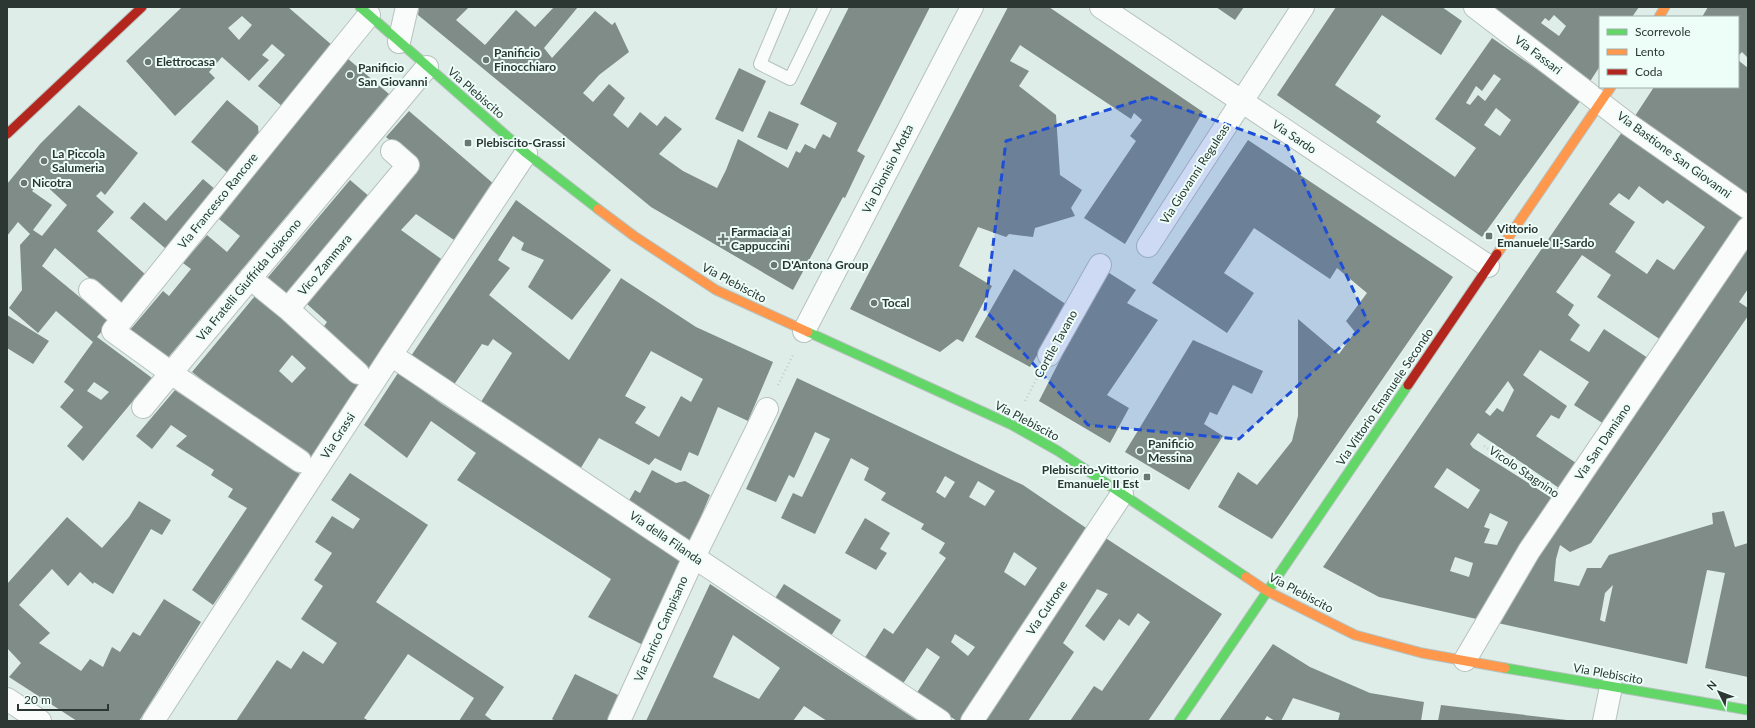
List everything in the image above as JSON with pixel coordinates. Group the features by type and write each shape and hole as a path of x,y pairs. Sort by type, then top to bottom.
{"main road":[{"path":"7,134 142,7"},
{"path":"1660,16 1665,7"},
{"name":"Via Plebiscito","path":"364,11 526,153 634,236 710,286 804,331 1012,425 1058,451 1267,591 1355,635 1422,653 1745,713"},
{"name":"Via Vittorio Emanuele Secondo","path":"1179,721 1606,95"}],"street":[{"path":"400,42 407,7"},
{"name":"Via Dionisio Motta","path":"804,331 972,7"},
{"name":"Via Sardo","path":"1101,7 1488,266"},
{"path":"1241,102 1303,7"},
{"name":"Via Fassari","path":"1475,7 1606,95"},
{"name":"Via Francesco Rancore","path":"171,372 113,332 364,11"},
{"name":"Via Fratelli Giuffrida Lojacono","path":"143,406 427,67"},
{"name":"Via Bastione San Giovanni","path":"1606,95 1628,124 1748,208"},
{"name":"Via Giovanni Reguleas","path":"1148,246 1241,102"},
{"name":"Vico Zammara","path":"288,309 408,165 392,151"},
{"name":"Via Grassi","path":"153,721 391,355 526,153"},
{"name":"Via San Damiano","path":"1465,660 1529,551 1748,228"},
{"name":"Cortile Tavano","path":"1049,354 1100,265"},
{"path":"250,278 288,309 358,373"},
{"path":"90,290 123,319"},
{"name":"Via della Filanda","path":"391,355 940,721"},
{"path":"171,372 300,461"},
{"name":"Via Enrico Campisano","path":"619,721 694,557 767,408"},
{"name":"Via Cutrone","path":"972,721 1122,494"},
{"path":"1604,721 1611,687"},
{"path":"7,699 40,721"}],"lane":[{"path":"784,7 760,64 790,79 825,7"}],"path":[{"path":"767,408 804,331"},
{"name":"Cortile Tavano","path":"1012,425 1049,354"},
{"name":"Vicolo Stagnino","path":"1484,446 1564,499"}],"highlighted area":[{"path":"1150,97 1287,146 1368,322 1239,439 1088,425 985,310 1006,141"}],"building":[{"path":"182,7 288,7 333,46 283,107 258,86 285,55 272,44 262,55 269,60 249,81 222,57 209,72 215,78 175,116 126,61","holes":["242,16 252,25 239,40 228,28"]},
{"path":"419,7 469,7 456,20 485,45 516,10 535,27 554,7 578,7 544,48 552,58 595,11 612,25 615,22 629,52 599,75 583,93 593,102 609,84 625,98 613,115 628,128 640,112 657,126 665,116 682,129 659,154 683,171 717,188 738,139 788,168 796,151 800,153 805,144 815,149 823,134 830,138 837,123 800,104 849,7 930,7 857,151 865,156 845,198 843,197 793,290 651,207 418,15"},
{"path":"1008,7 1049,7 1203,112 1125,244 1084,218 1136,141 1130,136 1142,120 1134,113 1131,119 1020,45 1010,61 1029,71 1019,86 1056,115 1060,175 1082,190 1071,208 1075,216 1035,228 1033,237 1009,234 1006,237 978,227 959,266 992,286 963,342 957,339 940,352 850,309"},
{"path":"1216,7 1244,7 1235,20"},
{"path":"1336,7 1442,7 1462,21 1441,55 1382,15 1335,85 1381,116 1376,122 1455,177 1476,148 1435,119 1492,38 1581,100 1482,237 1277,95","holes":["1494,74 1501,79 1485,101 1478,95 1470,105 1466,103 1476,86 1482,91","1496,108 1511,120 1500,136 1484,125"]},
{"path":"1483,7 1639,7 1633,16 1599,16 1599,68 1589,83","holes":["1554,15 1566,26 1559,36 1541,23 1545,18 1549,21"]},
{"path":"1708,7 1748,7 1748,58 1742,52 1739,55 1739,16 1703,16"},
{"path":"347,58 389,94 166,360 130,330 163,291 169,296 191,269 183,263 207,235 227,252 240,236 219,219"},
{"path":"1739,61 1748,68 1748,196 1635,116 1653,88 1739,88"},
{"path":"739,68 766,81 743,132 715,119"},
{"path":"227,100 258,126 259,137 229,174 191,142"},
{"path":"79,105 138,153 105,195 101,191 96,196 114,212 97,231 146,275 120,305 55,248 42,266 110,322 97,337 152,378 83,461 67,446 83,427 60,407 74,390 64,382 93,342 56,311 38,333 9,308 22,290 20,245 30,234 18,222 7,236 7,184 40,144","holes":["41,181 67,205 42,236 33,230 52,205 32,191","94,382 109,392 101,400 87,391"]},
{"path":"409,111 495,185 457,242 416,214 401,230 444,261 367,375 319,333 327,322 307,304 420,166 386,137"},
{"path":"769,111 799,124 787,150 757,137"},
{"path":"1622,132 1748,220 1664,342 1597,297 1611,275 1582,255 1556,292 1574,305 1568,315 1580,325 1570,340 1589,352 1604,329 1651,360 1604,424 1574,405 1589,382 1540,350 1523,375 1567,406 1559,419 1551,415 1536,436 1579,465 1562,490 1478,433 1470,444 1473,448 1555,500 1481,620 1379,597 1323,567","holes":["1639,186 1663,204 1667,200 1705,227 1674,270 1657,259 1647,274 1615,252 1635,222 1609,204 1619,193 1629,200","1508,381 1514,390 1503,412 1497,408 1490,416 1485,412","1447,468 1480,490 1468,509 1434,487","1490,513 1508,522 1497,545 1484,543 1490,529 1484,527","1455,557 1473,563 1469,577 1450,571"]},
{"path":"1248,140 1453,277 1272,539 1218,507 1238,472 1257,485 1292,441 1298,416 1298,319 1339,354 1355,332 1346,321 1367,293 1337,268 1330,279 1254,228 1224,273 1254,293 1227,333 1152,283"},
{"path":"203,179 216,190 166,249 130,218 144,202 166,221"},
{"path":"350,180 370,197 284,300 264,282"},
{"path":"516,200 611,270 572,320 528,287 544,260 521,250 524,243 513,236 498,260 510,268 489,295 569,360 621,278 696,327 773,362 748,421 718,407 698,456 689,452 681,471 655,458 649,465 599,438 579,471 479,405 512,353 493,339 488,346 482,344 451,389 409,359","holes":["651,351 703,379 691,402 681,396 659,437 635,423 646,407 625,396"]},
{"path":"1748,247 1748,289 1739,302 1748,308 1748,316 1591,543 1570,552 1560,545 1556,559 1554,581 1579,586 1587,568 1601,568 1609,555 1713,524 1712,513 1724,511 1735,547 1748,543 1748,677 1705,668 1725,573 1707,570 1687,664 1493,622","holes":["1613,585 1605,622 1600,620 1605,593"]},
{"path":"1014,269 1067,305 1030,367 975,337"},
{"path":"1106,271 1136,290 1127,303 1158,320 1107,395 1129,408 1110,443 1039,401 1061,358 1068,337"},
{"path":"259,291 363,382 312,458 244,412 192,372","holes":["292,355 306,368 292,383 279,371"]},
{"path":"7,315 49,341 33,364 7,348"},
{"path":"1193,340 1263,371 1252,394 1233,385 1217,415 1210,412 1204,424 1223,436 1189,490 1125,452"},
{"path":"398,373 442,404 682,561 643,645 588,617 611,579 457,480 476,453 431,421 407,458 364,425"},
{"path":"797,378 1023,485 1092,532 964,721 957,721 916,694 940,657 927,648 902,685 864,659 884,628 893,634 946,558 939,553 945,543 921,529 924,524 881,500 886,493 864,480 869,468 851,458 815,534 781,518 793,493 802,497 830,439 815,432 794,478 789,475 776,502 746,489","holes":["945,476 955,482 945,498 936,492","978,481 995,491 985,506 969,497","1014,552 1037,568 1025,586 1004,572","955,634 975,647 968,656 951,642"]},
{"path":"175,390 278,458 301,475 213,605 192,590 247,508 228,497 233,489 211,475 214,470 176,446 187,436 171,425 152,449 136,436"},
{"path":"652,470 676,483 685,481 710,495 689,545 627,504 635,490 640,493"},
{"path":"350,473 428,525 376,602 504,687 485,715 493,721 459,721 474,698 408,654 364,718 369,721 236,721 277,660 291,669 303,651 323,664 337,643 301,619 323,586 314,580 332,553 315,542 332,516 353,529 360,519 331,500"},
{"path":"139,501 171,520 162,535 151,529 113,594 94,582 93,584 80,572 68,586 52,569 19,605 50,633 39,643 81,671 90,659 103,667 112,647 120,652 133,632 140,636 164,599 201,622 139,721 77,721 9,677 21,663 7,648 7,584 67,517 102,548 129,517"},
{"path":"865,518 890,533 880,549 887,553 876,570 845,553"},
{"path":"1104,537 1222,614 1148,721 1070,721 1094,686 1102,691 1150,622 1138,613 1129,626 1119,619 1104,641 1085,626 1108,594 1097,589 1063,643 1074,652 1028,721 980,721"},
{"path":"710,584 918,721 827,721 804,706 793,721 646,721","holes":["733,635 780,668 759,699 713,677"]},
{"path":"784,584 841,620 831,636 774,600"},
{"path":"1273,644 1310,667 1370,693 1424,702 1421,721 1338,721 1340,713 1293,698 1281,721 1275,721 1267,716 1264,721 1219,721"},
{"path":"575,674 620,696 608,721 555,721 552,719"},
{"path":"1441,705 1567,720 1567,721 1438,721"}],"traffic: fast":[{"path":"360,7 526,153 598,209"},
{"path":"808,332 1012,425 1058,451 1246,577"},
{"path":"1179,721 1408,385"},
{"path":"1505,668 1748,710"}],"traffic: slow":[{"path":"1660,16 1665,7"},
{"path":"1497,254 1610,88"},
{"path":"598,209 634,236 716,290 808,332"},
{"path":"1246,577 1267,591 1355,635 1422,653 1505,668"}],"traffic: jam":[{"path":"7,134 142,7"},
{"path":"1408,385 1497,254"}],"place":[{"name":"Panificio Finocchiaro","path":"486,60"},
{"name":"Elettrocasa","path":"148,62"},
{"name":"Panificio San Giovanni","path":"350,75"},
{"name":"Plebiscito-Grassi","path":"468,143"},
{"name":"La Piccola Salumeria","path":"44,161"},
{"name":"Nicotra","path":"24,183"},
{"name":"Vittorio Emanuele II-Sardo","path":"1489,236"},
{"name":"Farmacia ai Cappuccini","path":"723,239"},
{"name":"D'Antona Group","path":"774,265"},
{"name":"Tocal","path":"874,303"},
{"name":"Panificio Messina","path":"1140,451"},
{"name":"Plebiscito-Vittorio Emanuele II Est","path":"1147,477"}]}
